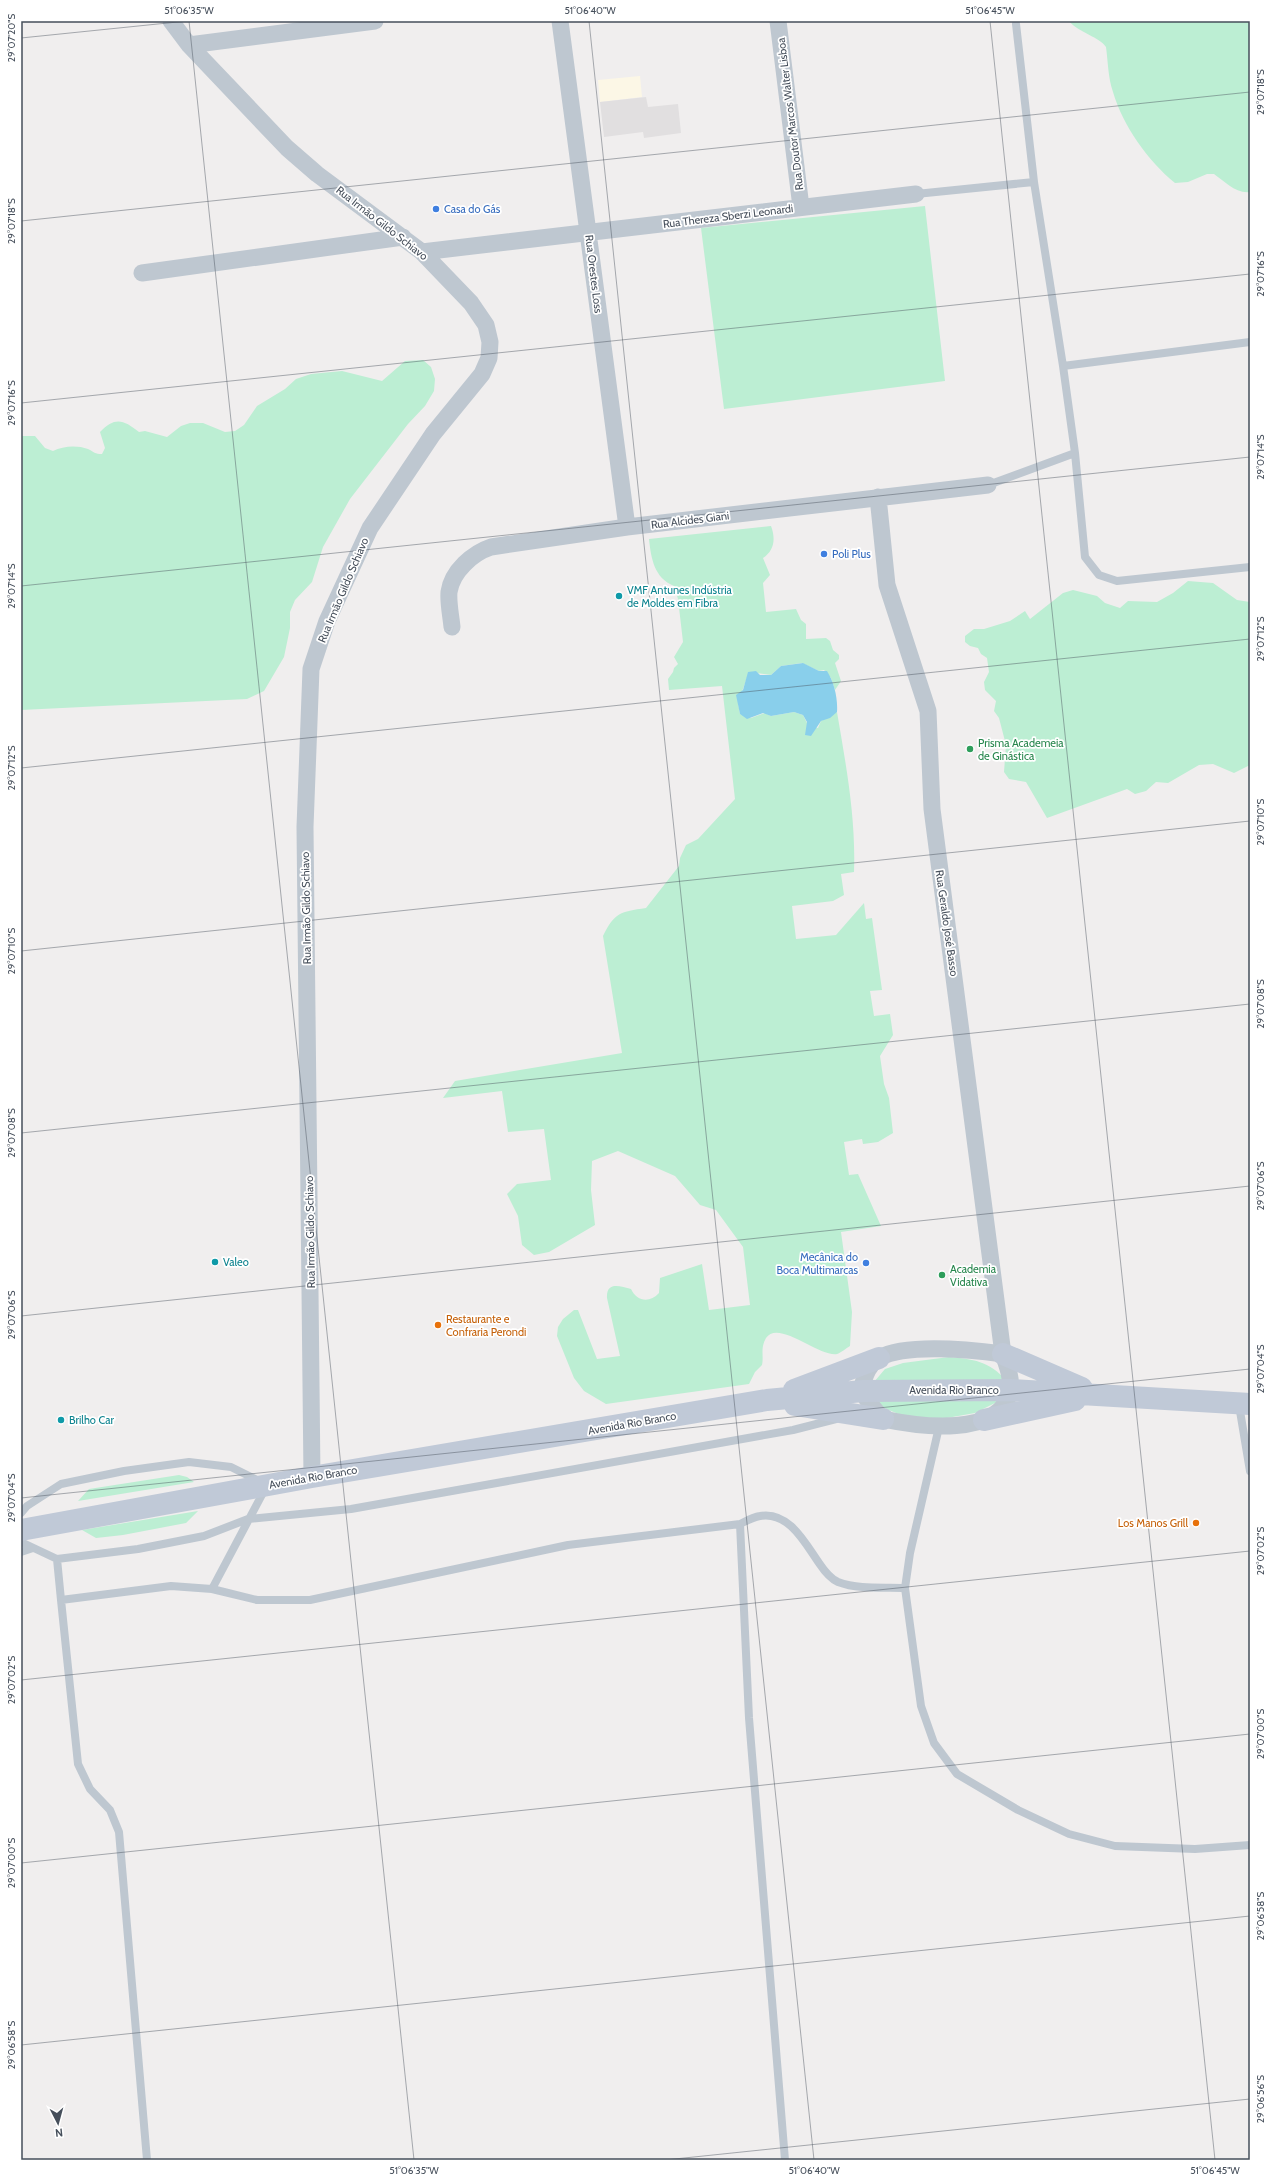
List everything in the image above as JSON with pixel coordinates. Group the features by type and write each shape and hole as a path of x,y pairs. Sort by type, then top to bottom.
{"main road":[{"path":"1003,1354 1098,1395"},
{"path":"767,1400 879,1358"},
{"name":"Avenida Rio Branco","path":"21,1530 312,1477 767,1400 863,1391 1010,1390 1244,1403"},
{"path":"984,1420 1098,1395"},
{"path":"767,1400 883,1419"}],"street":[{"name":"Rua Irmão Gildo Schiavo","path":"171,21 189,45 287,148 317,174 422,252 471,303 486,325 490,342 489,358 482,374 433,434 370,528 328,621 311,669 305,827 312,1477"},
{"path":"189,45 375,21"},
{"name":"Rua Orestes Loss","path":"560,21 627,527"},
{"name":"Rua Doutor Marcos Walter Lisboa","path":"778,21 801,208"},
{"name":"Rua Thereza Sberzi Leonardi","path":"422,252 916,194"},
{"path":"142,273 403,237"},
{"name":"Rua Alcides Giani","path":"452,627 449,592 452,582 464,565 480,551 491,547 627,527 988,485"},
{"name":"Rua Geraldo José Basso","path":"878,497 887,585 928,711 932,809 1003,1354 1009,1374 1010,1390"},
{"path":"1003,1354 970,1350 933,1349 900,1352 879,1358 868,1370 864,1380 863,1391 883,1419 913,1426 939,1427 984,1420 1005,1406 1010,1390"}],"lane":[{"path":"1016,24 1034,182 1075,453 1085,557 1099,575 1117,581 1250,567"},
{"name":"Rua Thereza Sberzi Leonardi","path":"916,194 1034,182"},
{"path":"1063,366 1250,342"},
{"path":"988,485 1075,453"},
{"path":"1244,1403 1250,1471"},
{"path":"21,1542 57,1559 138,1549 204,1536 248,1519 351,1509 793,1430 853,1414"},
{"path":"939,1427 910,1553 905,1588 921,1706 934,1743 957,1774 1018,1810 1062,1831 1115,1846 1195,1849 1250,1845"},
{"path":"21,1513 27,1506 61,1484 124,1471 189,1462 231,1467 267,1486 248,1519 212,1590"},
{"path":"61,1600 171,1586 212,1590 257,1600 310,1600 568,1545 740,1524 759,1516 770,1515 784,1520 795,1529 823,1569 837,1582 856,1587 905,1588"},
{"path":"740,1524 749,1718 785,2160"},
{"path":"21,1552 33,1548"},
{"path":"57,1559 78,1764 90,1789 110,1810 119,1832 148,2160"}],"shaded area":[{"path":"640,76 642,97 600,102 598,80"},
{"path":"646,97 648,107 678,104 681,133 644,138 643,132 604,137 600,102"}],"green space":[{"path":"1069,21 1250,21 1250,192 1235,189 1214,174 1207,174 1188,182 1175,183 1165,174 1146,154 1130,130 1117,105 1111,87 1106,47 1099,40 1078,29"},
{"path":"925,206 945,381 724,409 701,228"},
{"path":"423,360 431,367 435,379 434,391 425,406 408,424 350,499 323,547 312,582 295,600 290,612 290,628 284,657 264,691 247,699 21,710 21,436 35,436 45,448 53,451 61,448 75,447 88,449 102,454 105,448 100,432 105,427 115,422 129,425 139,432 145,431 167,437 181,426 190,423 203,423 225,432 235,431 244,425 257,406 285,389 296,379 311,374 342,371 382,381 405,361"},
{"path":"771,526 774,540 772,548 763,558 770,575 763,583 766,612 796,609 801,620 806,624 806,639 826,638 830,641 833,650 839,655 839,659 835,663 841,681 835,690 831,678 824,670 819,671 802,663 781,666 771,675 749,672 738,703 740,714 751,718 765,713 771,716 794,712 803,715 808,725 818,728 821,721 837,712 852,812 854,872 841,874 844,895 833,901 792,906 796,939 836,935 864,903 866,919 872,918 882,990 870,991 874,1016 890,1014 893,1035 880,1056 884,1084 889,1098 893,1133 878,1142 863,1144 862,1139 844,1142 849,1175 858,1174 881,1226 841,1232 852,1312 850,1346 842,1352 837,1354 829,1353 789,1336 780,1333 772,1333 764,1342 762,1365 755,1372 749,1384 606,1404 584,1391 574,1378 557,1336 558,1327 563,1319 574,1310 578,1310 597,1359 620,1356 607,1298 609,1289 614,1286 618,1286 631,1289 640,1299 648,1300 659,1293 660,1278 702,1264 709,1310 750,1305 743,1247 716,1210 700,1205 675,1176 618,1151 592,1161 591,1190 595,1225 549,1252 534,1255 522,1245 518,1216 507,1194 517,1184 551,1180 544,1129 508,1132 502,1091 443,1098 455,1081 622,1053 603,936 611,922 619,914 646,908 679,866 680,858 686,845 698,839 735,799 722,686 669,690 668,679 678,664 674,657 683,642 678,599 674,586 662,578 655,567 649,539"},
{"path":"1188,581 1213,583 1237,600 1250,602 1250,765 1234,773 1213,764 1199,765 1168,783 1156,782 1146,791 1135,794 1127,789 1047,818 1026,782 1009,779 1004,772 1006,745 999,718 994,711 996,701 985,690 984,682 989,672 987,658 981,654 978,648 970,646 965,642 965,636 974,629 984,629 1010,621 1025,611 1030,619 1063,593 1073,590 1097,596 1105,603 1120,608 1128,601 1157,602 1173,593"},
{"path":"949,1357 980,1362 993,1369 1006,1380 874,1382 885,1369 903,1363"},
{"path":"1003,1399 975,1413 941,1419 904,1416 886,1409 872,1400"},
{"path":"179,1475 187,1477 194,1482 78,1501 89,1489"},
{"path":"198,1511 186,1523 123,1535 96,1538 82,1530"}],"water":[{"path":"803,663 819,671 827,671 834,685 837,701 837,712 830,718 821,721 811,736 805,735 807,722 803,715 794,712 771,716 763,713 747,719 740,714 736,695 743,690 748,672 756,671 760,675 771,675 781,666"}],"place":[{"name":"Casa do Gás","path":"436,209"},
{"name":"Poli Plus","path":"824,554"},
{"name":"VMF Antunes Indústria de Moldes em Fibra","path":"619,596"},
{"name":"Prisma Academeia de Ginástica","path":"970,749"},
{"name":"Valeo","path":"215,1262"},
{"name":"Mecânica do Boca Multimarcas","path":"866,1263"},
{"name":"Academia Vidativa","path":"942,1275"},
{"name":"Restaurante e Confraria Perondi","path":"438,1325"},
{"name":"Brilho Car","path":"61,1420"},
{"name":"Los Manos Grill","path":"1196,1523"}]}
